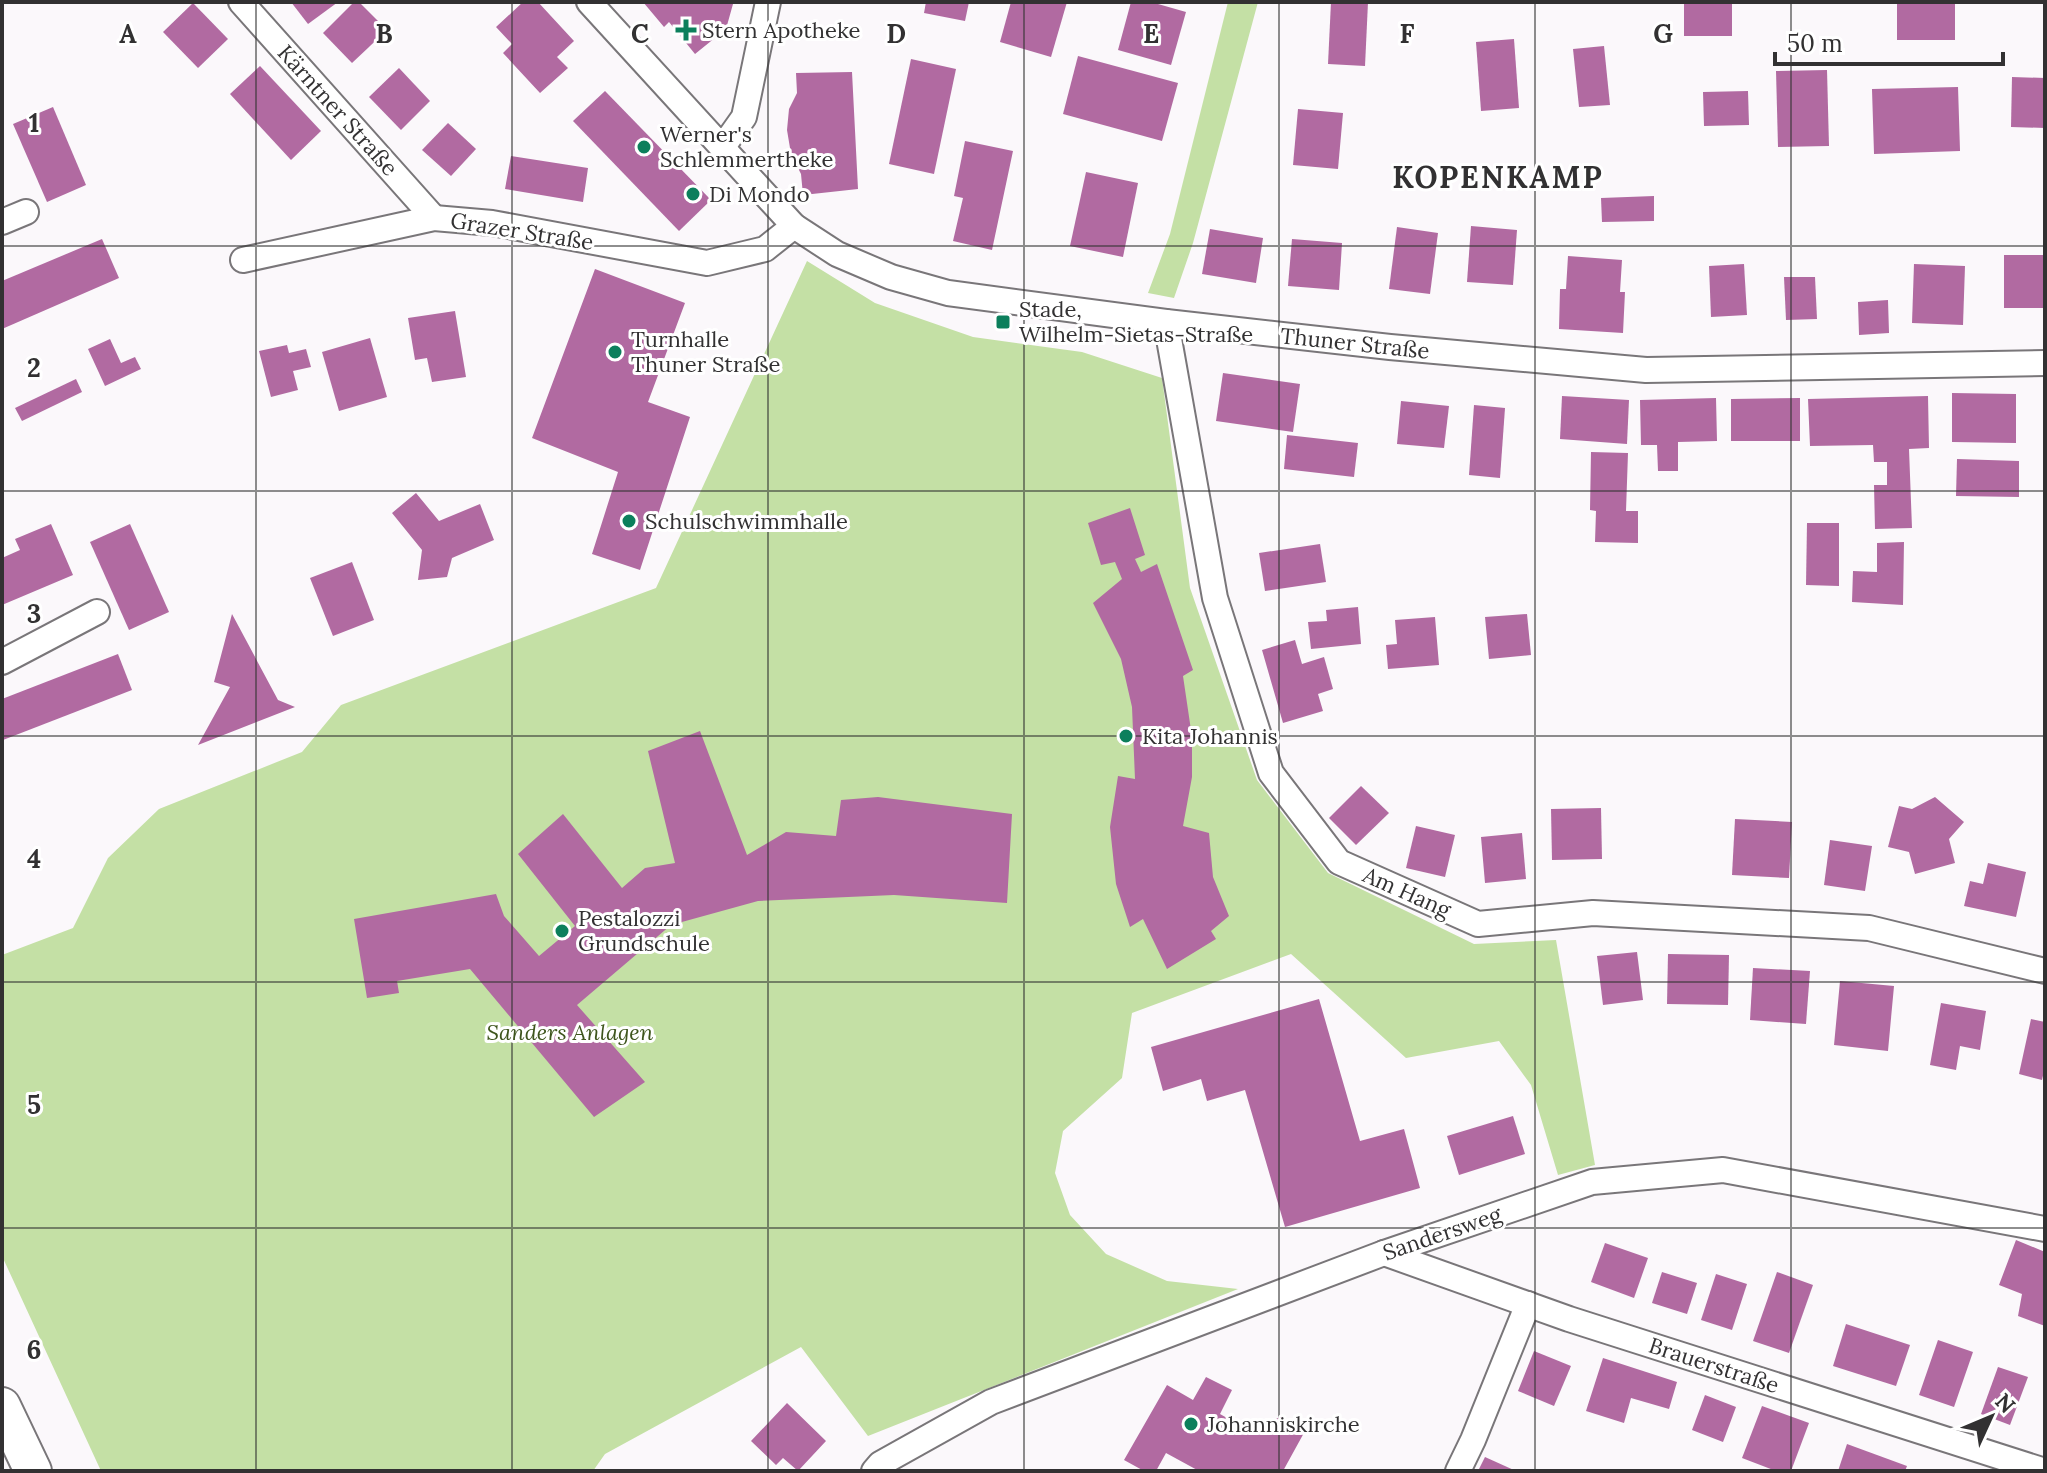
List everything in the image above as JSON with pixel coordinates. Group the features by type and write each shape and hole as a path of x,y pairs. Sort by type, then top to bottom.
{"main road":[{"path":"2,1406 33,1471"}],"street":[{"name":"Kärntner Straße","path":"241,2 434,218"},
{"name":"Thuner Straße","path":"589,2 794,226 837,254 891,277 948,293 1166,322 1646,370 2045,363"},
{"path":"722,148 744,117 768,2"},
{"path":"2,222 26,212"},
{"name":"Grazer Straße","path":"243,260 434,218 492,223 707,263 765,249 794,226"},
{"name":"Am Hang","path":"1166,322 1215,598 1243,686 1271,773 1339,862 1478,924 1593,913 1869,928 2045,971"},
{"path":"2,662 97,612"},
{"name":"Sandersweg","path":"874,1471 880,1464 991,1402 1384,1253 1592,1182 1723,1170 2045,1229"},
{"name":"Brauerstraße","path":"1384,1253 1528,1304 2045,1471"},
{"path":"1458,1471 1528,1304"}],"green space":[{"path":"1228,2 1258,2 1193,243 1174,298 1148,293 1170,234"},
{"name":"Sanders Anlagen","path":"807,261 875,303 973,337 1082,352 1162,378 1190,588 1257,780 1328,873 1474,944 1556,940 1595,1165 1558,1175 1531,1085 1499,1041 1406,1058 1291,954 1132,1013 1122,1078 1063,1131 1055,1173 1070,1215 1106,1254 1167,1281 1238,1289 868,1436 801,1347 605,1454 593,1471 101,1471 2,1256 2,955 73,928 108,858 159,809 302,752 341,705 656,588"}],"building":[{"path":"291,2 338,2 308,24"},
{"path":"354,2 359,2 387,30 352,63 323,33"},
{"path":"523,2 538,2 574,41 557,57 568,68 540,93 503,53 512,44 496,27"},
{"path":"643,2 733,4 726,29 695,54 669,22 664,27"},
{"path":"926,2 969,2 965,21 924,13"},
{"path":"1011,2 1067,2 1051,57 1000,42"},
{"path":"1131,2 1151,2 1186,12 1171,65 1118,50"},
{"path":"1331,2 1368,2 1365,66 1328,64"},
{"path":"1684,2 1732,2 1732,36 1684,36"},
{"path":"1897,2 1955,2 1955,40 1897,40"},
{"path":"193,3 228,39 198,68 163,32"},
{"path":"1514,39 1519,108 1481,111 1476,42"},
{"path":"1604,46 1610,105 1579,107 1573,49"},
{"path":"1078,56 1178,83 1162,141 1063,114"},
{"path":"911,59 956,69 934,174 889,164"},
{"path":"260,66 321,131 291,160 230,94"},
{"path":"399,68 430,101 401,130 369,97"},
{"path":"1827,70 1829,146 1778,147 1776,71"},
{"path":"852,72 858,189 803,195 801,174 791,154 787,130 789,109 797,93 796,73"},
{"path":"2012,77 2045,78 2045,128 2011,127"},
{"path":"1958,87 1960,151 1874,154 1872,89"},
{"path":"605,91 711,200 679,231 573,121"},
{"path":"1748,91 1749,125 1704,126 1703,92"},
{"path":"53,107 86,185 47,202 13,124"},
{"path":"1298,109 1343,113 1338,169 1293,165"},
{"path":"448,123 476,149 451,176 422,150"},
{"path":"965,141 1013,151 992,250 953,241 963,198 954,196"},
{"path":"511,156 588,168 583,202 505,189"},
{"path":"1086,172 1138,183 1123,257 1070,246"},
{"path":"1654,196 1654,221 1602,222 1601,198"},
{"path":"1471,226 1517,230 1513,285 1467,282"},
{"path":"1397,227 1438,233 1430,294 1389,289"},
{"path":"1210,229 1263,238 1256,283 1202,274"},
{"path":"102,239 119,278 2,329 2,281"},
{"path":"1292,239 1342,243 1339,290 1288,286"},
{"path":"2004,255 2045,255 2045,308 2004,308"},
{"path":"1568,256 1622,260 1620,292 1625,292 1623,333 1559,329 1560,289 1566,289"},
{"path":"1744,264 1747,315 1711,317 1709,266"},
{"path":"1914,264 1965,266 1963,325 1912,323"},
{"name":"Turnhalle Thuner Straße","path":"595,269 685,303 648,402 690,417 640,570 592,554 618,472 532,438"},
{"path":"1784,277 1815,277 1817,319 1786,320"},
{"path":"1888,300 1889,333 1859,335 1858,302"},
{"path":"455,311 466,377 432,382 427,358 415,360 408,318"},
{"path":"370,338 387,397 339,411 322,352"},
{"path":"110,339 121,363 135,357 141,369 105,386 88,349"},
{"path":"287,345 289,353 306,349 311,367 293,371 298,390 271,397 259,351"},
{"path":"1223,373 1300,384 1293,432 1216,421"},
{"path":"76,379 82,392 22,421 15,408"},
{"path":"1952,393 2016,394 2016,443 1952,442"},
{"path":"1562,396 1629,400 1627,444 1560,439"},
{"path":"1928,396 1929,448 1909,449 1912,528 1875,529 1874,485 1887,485 1887,462 1874,462 1873,445 1810,446 1808,399"},
{"path":"1716,398 1717,441 1678,442 1678,471 1658,471 1657,445 1641,445 1640,400"},
{"path":"1800,398 1800,441 1731,441 1731,399"},
{"path":"1401,401 1449,406 1444,448 1397,444"},
{"path":"1474,405 1505,408 1500,478 1469,475"},
{"path":"1287,435 1358,443 1354,477 1284,469"},
{"path":"1591,452 1628,453 1626,511 1638,511 1638,543 1595,542 1596,511 1590,510"},
{"path":"1957,459 2019,461 2019,497 1956,496"},
{"path":"416,493 439,521 480,504 494,540 452,558 447,577 418,580 422,550 392,513"},
{"name":"Kita Johannis","path":"1130,508 1145,555 1135,559 1141,572 1157,564 1193,670 1183,676 1192,737 1192,777 1183,826 1209,833 1213,877 1229,916 1211,931 1216,939 1167,969 1143,919 1130,927 1116,884 1110,827 1118,776 1135,779 1132,707 1121,659 1093,603 1122,579 1115,562 1101,565 1088,523"},
{"path":"1807,523 1839,523 1839,586 1806,585"},
{"path":"51,524 73,575 2,605 2,558 20,550 15,539"},
{"path":"130,524 169,612 129,630 90,542"},
{"path":"1904,542 1903,605 1852,602 1853,571 1877,572 1877,543"},
{"path":"1320,544 1326,582 1265,591 1259,553"},
{"path":"352,562 374,620 333,636 310,578"},
{"path":"1358,607 1361,644 1311,649 1308,622 1327,621 1326,610"},
{"path":"232,614 278,700 295,707 198,745 230,687 214,682"},
{"path":"1527,614 1531,655 1489,659 1485,617"},
{"path":"1435,617 1439,665 1388,669 1386,645 1397,644 1395,620"},
{"path":"1295,640 1302,664 1324,657 1333,689 1318,694 1323,711 1283,723 1262,650"},
{"path":"118,654 132,690 3,740 2,699"},
{"path":"700,731 747,855 786,832 836,836 841,800 878,797 1012,814 1007,903 894,895 758,901 671,925 577,1005 645,1082 594,1117 470,969 397,981 399,993 367,998 354,919 496,894 504,916 539,956 575,926 518,854 563,814 622,888 645,868 675,863 648,751"},
{"path":"1361,786 1389,813 1356,845 1329,818"},
{"path":"1935,797 1964,822 1949,839 1955,863 1915,874 1909,852 1888,847 1899,806 1912,809"},
{"path":"1601,808 1602,859 1552,860 1551,809"},
{"path":"1735,819 1792,822 1789,878 1732,875"},
{"path":"1416,826 1455,835 1445,877 1406,868"},
{"path":"1522,833 1526,879 1485,883 1481,837"},
{"path":"1830,840 1872,846 1865,891 1824,885"},
{"path":"1988,863 2026,872 2016,917 1964,906 1970,881 1983,884"},
{"path":"1637,952 1643,1000 1603,1005 1597,956"},
{"path":"1668,954 1729,955 1728,1005 1667,1004"},
{"path":"1753,968 1810,971 1806,1024 1750,1020"},
{"path":"1840,981 1894,986 1888,1051 1834,1045"},
{"path":"1319,999 1360,1141 1404,1129 1420,1188 1285,1227 1245,1090 1207,1101 1201,1079 1163,1091 1151,1047"},
{"path":"1941,1003 1986,1011 1980,1050 1960,1046 1956,1070 1930,1065"},
{"path":"2031,1019 2045,1022 2042,1080 2019,1074"},
{"path":"1513,1116 1525,1154 1459,1175 1447,1136"},
{"path":"2016,1240 2045,1252 2045,1326 2018,1316 2022,1294 1999,1285"},
{"path":"1605,1243 1648,1258 1634,1298 1591,1282"},
{"path":"1662,1272 1697,1283 1687,1314 1652,1303"},
{"path":"1777,1272 1813,1285 1789,1353 1753,1341"},
{"path":"1716,1274 1747,1284 1732,1330 1701,1320"},
{"path":"1846,1324 1910,1345 1896,1386 1833,1366"},
{"path":"1938,1340 1973,1352 1954,1407 1919,1395"},
{"path":"1534,1351 1571,1366 1554,1406 1518,1391"},
{"path":"1603,1358 1677,1382 1669,1409 1631,1398 1624,1423 1586,1411"},
{"path":"1998,1367 2028,1377 2010,1425 1981,1414"},
{"name":"Johanniskirche","path":"1206,1377 1232,1390 1220,1414 1250,1431 1280,1417 1305,1431 1283,1471 1199,1471 1166,1453 1156,1471 1144,1471 1124,1460 1167,1385 1193,1400"},
{"path":"1705,1395 1736,1407 1723,1442 1692,1430"},
{"path":"787,1403 826,1441 798,1471 783,1458 776,1465 751,1441"},
{"path":"1762,1406 1809,1423 1791,1471 1776,1471 1742,1458"},
{"path":"1847,1444 1907,1466 1905,1471 1838,1471"},
{"path":"1485,1457 1516,1471 1478,1471"}],"place":[{"name":"Stern Apotheke","path":"686,30"},
{"name":"Werner's Schlemmertheke","path":"644,147"},
{"name":"Di Mondo","path":"693,194"},
{"name":"Stade, Wilhelm-Sietas-Straße","path":"1003,322"},
{"name":"Turnhalle Thuner Straße","path":"615,352"},
{"name":"Schulschwimmhalle","path":"629,521"},
{"name":"Kita Johannis","path":"1126,736"},
{"name":"Pestalozzi Grundschule","path":"562,931"},
{"name":"Johanniskirche","path":"1191,1424"}],"district":[{"name":"KOPENKAMP","path":"1498,177"}]}
